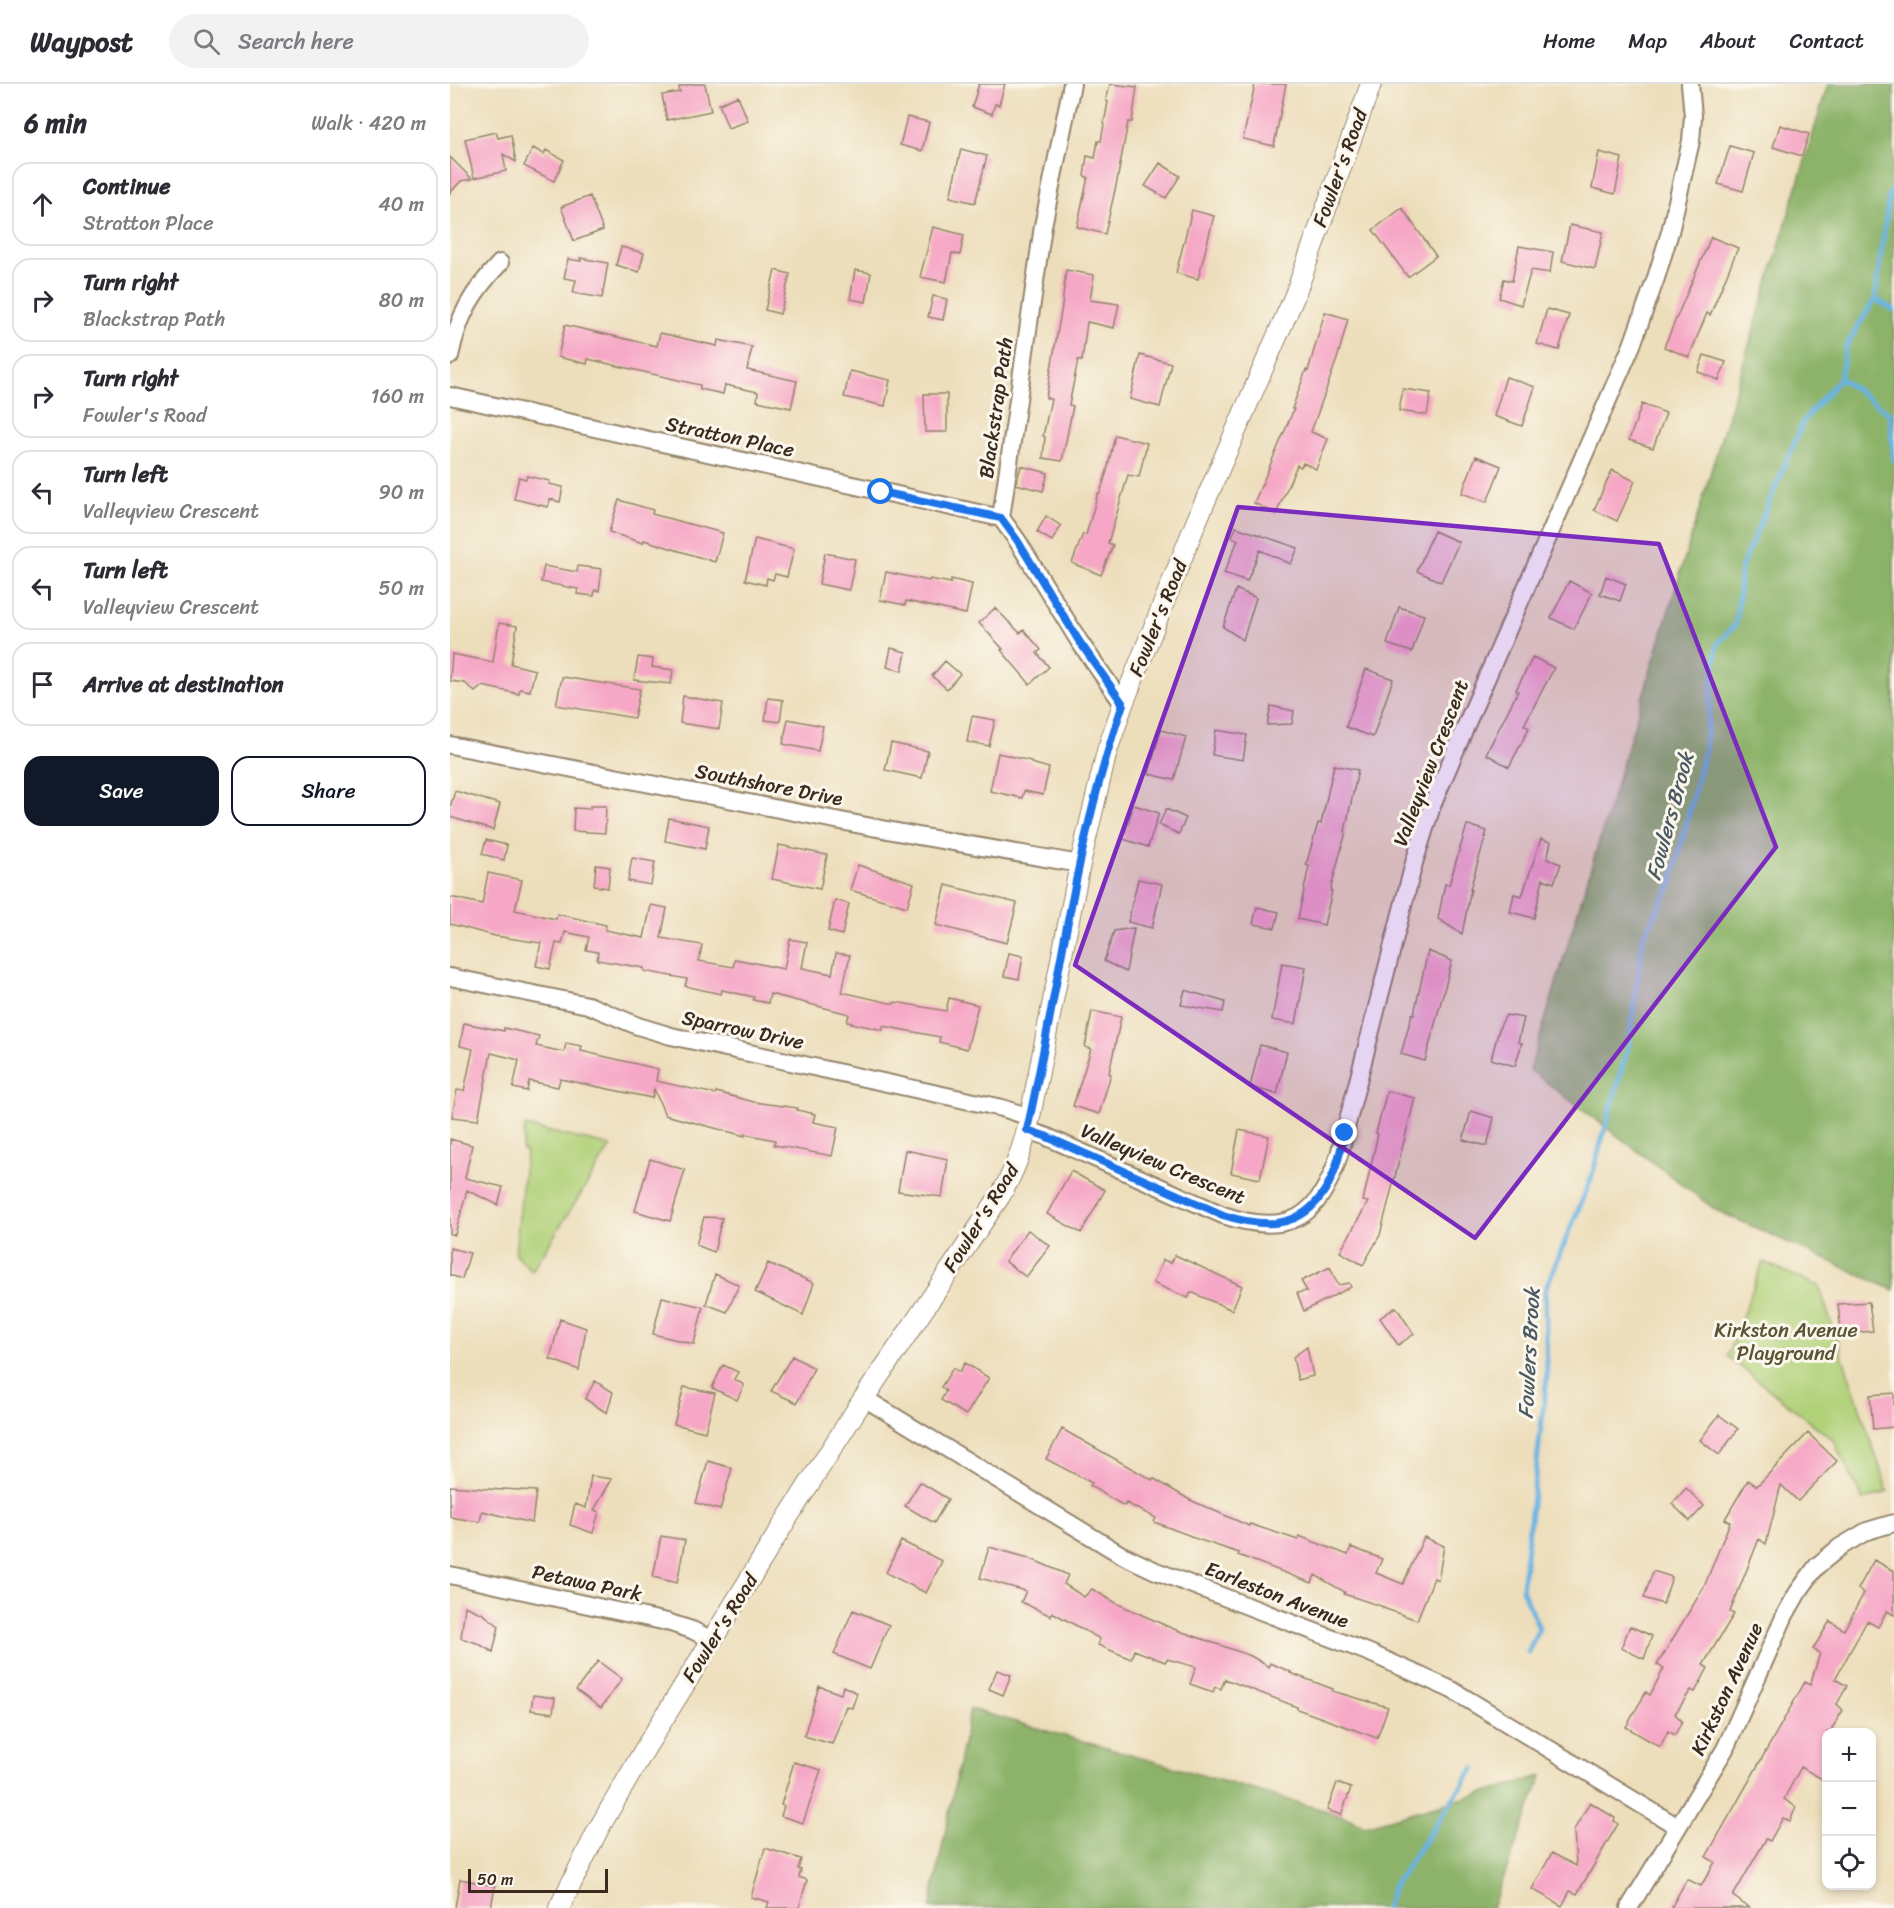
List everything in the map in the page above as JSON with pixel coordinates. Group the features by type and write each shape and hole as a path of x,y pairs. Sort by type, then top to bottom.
{"street":[{"name":"Blackstrap Path","path":"1001,518 1043,226 1072,84"},
{"name":"Fowler's Road","path":"559,1908 605,1818 646,1747 788,1516 864,1398 1000,1196 1014,1170 1029,1124 1080,864 1107,751 1123,704 1197,520 1295,295 1371,84"},
{"name":"Valleyview Crescent","path":"1029,1124 1045,1136 1223,1215 1250,1223 1278,1224 1290,1221 1312,1208 1326,1189 1339,1155 1414,863 1432,807 1632,345 1656,279 1673,221 1691,141 1693,116 1690,84"},
{"path":"450,357 468,302 500,263"},
{"name":"Stratton Place","path":"450,396 1001,518"},
{"path":"1001,518 1079,641 1123,704"},
{"name":"Southshore Drive","path":"450,745 918,836 1080,864"},
{"name":"Sparrow Drive","path":"450,977 571,1000 645,1029 671,1036 1002,1108 1029,1124"},
{"name":"Earleston Avenue","path":"864,1398 1120,1554 1156,1571 1370,1653 1452,1690 1678,1827"},
{"name":"Kirkston Avenue","path":"1629,1908 1733,1734 1798,1592 1817,1566 1840,1546 1867,1531 1894,1523"},
{"name":"Petawa Park","path":"450,1575 667,1622 692,1630 712,1640"}],"highlighted area":[{"path":"1238,507 1659,544 1776,847 1475,1238 1075,965"}],"green space":[{"path":"1828,84 1894,84 1894,1290 1716,1210 1530,1070"},
{"path":"525,1126 611,1146 532,1271 515,1254 526,1153 522,1149"},
{"name":"Kirkston Avenue Playground","path":"1763,1262 1819,1286 1888,1492 1863,1500 1833,1440 1727,1356"},
{"path":"970,1709 1341,1815 1365,1826 1542,1776 1492,1908 930,1908"}],"building":[{"path":"705,84 711,111 667,120 662,95 680,92 679,87"},
{"path":"979,84 1005,84 999,105 995,104 992,114 972,107"},
{"path":"1110,84 1137,87 1132,122 1128,122 1105,234 1077,227 1088,177 1084,176 1087,156 1095,158 1098,141 1101,141"},
{"path":"1255,84 1286,84 1274,146 1243,139"},
{"path":"738,96 748,121 728,128 719,104"},
{"path":"907,117 929,122 922,151 900,145"},
{"path":"1780,125 1809,134 1802,156 1773,147"},
{"path":"496,132 498,138 511,135 516,162 503,154 506,171 474,178 465,139"},
{"path":"1730,146 1754,153 1743,191 1718,184"},
{"path":"533,148 544,154 546,150 564,160 554,181 524,166"},
{"path":"961,149 987,156 975,203 950,197"},
{"path":"1599,152 1622,158 1615,194 1592,188"},
{"path":"450,157 472,179 461,181 450,193"},
{"path":"1160,163 1180,176 1166,198 1145,186"},
{"path":"590,196 603,230 574,241 561,207"},
{"path":"1402,208 1436,256 1408,277 1373,230"},
{"path":"1192,210 1214,216 1198,279 1176,273"},
{"path":"1570,225 1603,232 1595,269 1562,261"},
{"path":"933,227 964,235 960,255 952,253 946,282 920,277"},
{"path":"1711,237 1738,248 1710,315 1707,313 1689,357 1664,347"},
{"path":"1519,246 1553,252 1550,273 1531,270 1521,305 1499,298 1504,279 1512,281"},
{"path":"621,247 644,253 639,272 616,265"},
{"path":"580,258 608,263 602,298 573,293 576,280 564,278 568,259 581,261"},
{"path":"775,270 790,274 780,314 765,310"},
{"path":"855,270 871,273 866,302 850,299"},
{"path":"1066,270 1094,275 1090,300 1119,304 1114,328 1087,322 1082,361 1078,360 1069,405 1073,406 1062,461 1043,458 1045,437 1043,436 1051,399 1046,398"},
{"path":"933,296 947,299 943,320 928,317"},
{"path":"1547,309 1569,315 1559,350 1537,344"},
{"path":"1325,312 1348,319 1338,356 1311,432 1328,439 1316,469 1303,463 1301,467 1297,465 1276,514 1254,503 1294,409 1292,409 1306,370 1308,371"},
{"path":"565,325 657,346 660,333 717,346 718,340 752,347 747,370 797,381 791,408 757,401 758,392 725,385 723,394 700,389 700,385 588,359 587,364 558,357"},
{"path":"1140,355 1171,363 1160,407 1130,399"},
{"path":"1704,355 1726,362 1719,380 1698,372"},
{"path":"850,371 890,380 885,406 844,397"},
{"path":"1506,377 1535,387 1522,426 1494,416"},
{"path":"1403,389 1431,393 1427,415 1399,411"},
{"path":"924,394 947,394 947,432 925,432"},
{"path":"1642,404 1666,413 1653,448 1629,440"},
{"path":"1115,435 1147,443 1139,477 1128,475 1108,543 1113,545 1101,575 1072,563 1083,534 1086,535 1107,471"},
{"path":"1476,456 1501,466 1487,502 1462,493"},
{"path":"1021,466 1048,473 1043,491 1016,484"},
{"path":"1612,470 1635,481 1617,521 1594,510"},
{"path":"527,476 550,481 549,484 563,487 560,502 550,499 548,507 514,499 519,477 526,479"},
{"path":"619,500 653,510 652,514 723,533 715,562 644,540 643,543 609,532"},
{"path":"1046,516 1061,526 1052,541 1037,532"},
{"path":"1236,527 1298,548 1291,564 1260,550 1247,581 1224,573 1238,540 1232,537"},
{"path":"1434,531 1459,542 1441,582 1417,571"},
{"path":"755,539 794,549 787,577 775,574 773,580 767,578 766,585 745,580"},
{"path":"825,553 855,559 849,590 819,584"},
{"path":"544,566 577,572 578,566 602,569 599,591 595,590 594,596 577,594 578,589 541,582"},
{"path":"886,572 929,581 930,579 951,583 951,579 972,584 966,614 906,601 905,605 880,600"},
{"path":"1606,576 1626,584 1620,601 1600,594"},
{"path":"1569,581 1592,593 1574,629 1551,618"},
{"path":"1236,589 1256,598 1243,640 1223,627"},
{"path":"1399,607 1424,615 1412,652 1387,644"},
{"path":"995,608 1020,633 1024,630 1041,650 1037,653 1049,667 1030,684 979,623"},
{"path":"499,623 517,626 511,664 535,670 530,691 520,689 519,694 482,686 475,692 465,683 450,681 452,654 493,662"},
{"path":"891,648 906,652 902,671 887,667"},
{"path":"638,657 653,659 652,667 673,670 671,684 634,680"},
{"path":"1533,657 1554,668 1524,725 1529,728 1509,767 1486,754"},
{"path":"945,661 960,674 947,689 932,676"},
{"path":"1366,669 1393,679 1373,737 1346,727"},
{"path":"562,677 640,689 634,718 556,705"},
{"path":"683,696 723,703 719,729 680,723"},
{"path":"768,698 783,700 780,722 765,720"},
{"path":"1271,706 1294,711 1292,724 1267,725"},
{"path":"972,716 995,720 989,746 967,742"},
{"path":"788,719 823,726 818,751 783,744"},
{"path":"1161,730 1186,737 1174,780 1149,774"},
{"path":"1216,730 1247,735 1243,760 1212,755"},
{"path":"891,743 928,751 922,778 885,770"},
{"path":"998,753 1049,768 1043,795 1024,791 1022,798 990,791"},
{"path":"1334,765 1358,770 1324,925 1298,919 1309,866 1306,865 1318,823 1321,824"},
{"path":"455,791 500,804 493,830 450,817 450,807"},
{"path":"1134,805 1159,813 1148,847 1123,839"},
{"path":"590,806 606,806 605,833 573,831 574,808 590,809"},
{"path":"1166,809 1186,818 1179,834 1159,825"},
{"path":"669,818 709,826 705,849 665,841"},
{"path":"1467,825 1487,831 1470,889 1462,934 1438,919 1445,884 1449,885"},
{"path":"1541,839 1551,842 1547,859 1561,864 1554,883 1543,879 1534,918 1510,912 1514,894 1522,896"},
{"path":"486,840 507,845 504,860 482,854"},
{"path":"779,845 827,855 820,889 772,879"},
{"path":"632,858 655,862 651,885 628,881"},
{"path":"596,865 610,867 608,888 594,886"},
{"path":"858,865 914,883 907,907 850,890"},
{"path":"488,873 522,880 515,910 556,919 557,914 606,925 605,930 644,938 651,905 667,908 661,938 702,945 699,961 733,967 735,959 784,969 790,939 807,942 802,968 832,974 836,953 850,955 842,992 894,1004 895,1002 946,1011 949,998 978,1005 967,1049 939,1042 940,1037 883,1026 883,1030 847,1022 849,1014 770,994 768,1003 753,1000 754,997 722,990 721,994 685,986 687,979 644,971 644,968 597,960 598,952 586,950 589,937 565,932 562,944 556,943 550,969 536,966 541,943 495,936 450,924 450,897 482,904"},
{"path":"1138,879 1162,884 1152,928 1128,922"},
{"path":"946,885 1017,903 1007,943 936,925"},
{"path":"835,900 849,904 842,935 828,931"},
{"path":"1257,907 1279,912 1275,928 1253,924"},
{"path":"1134,928 1126,972 1104,961 1114,931"},
{"path":"1428,951 1452,961 1425,1061 1401,1054 1412,1014 1414,1014"},
{"path":"1009,953 1023,956 1019,979 1004,976"},
{"path":"1282,963 1306,967 1296,1024 1272,1020"},
{"path":"1185,990 1225,1002 1223,1012 1181,1005"},
{"path":"1092,1011 1121,1017 1109,1073 1111,1074 1099,1114 1073,1106 1091,1049 1085,1047"},
{"path":"1506,1015 1524,1018 1518,1042 1522,1043 1515,1066 1491,1059 1500,1026"},
{"path":"464,1023 504,1031 504,1028 539,1036 536,1046 564,1052 566,1043 582,1046 581,1051 658,1069 656,1081 715,1094 716,1092 754,1102 798,1108 797,1110 815,1114 813,1122 838,1127 832,1156 774,1145 775,1140 745,1134 745,1136 665,1115 654,1089 652,1098 560,1079 558,1087 529,1081 527,1091 513,1088 519,1060 491,1053 478,1120 452,1117 457,1090 464,1091 473,1049 460,1046"},
{"path":"1260,1045 1287,1052 1277,1094 1250,1087"},
{"path":"1387,1091 1415,1098 1380,1235 1363,1265 1340,1252 1368,1202 1363,1201"},
{"path":"1471,1111 1494,1118 1487,1146 1463,1140"},
{"path":"1239,1130 1269,1136 1260,1179 1231,1173"},
{"path":"450,1139 472,1145 465,1178 503,1187 498,1205 467,1190 455,1235 450,1234"},
{"path":"905,1150 948,1159 942,1197 898,1191"},
{"path":"650,1159 685,1170 670,1221 635,1211"},
{"path":"1071,1171 1105,1190 1081,1233 1047,1214"},
{"path":"704,1217 722,1218 714,1252 696,1245"},
{"path":"1028,1230 1050,1246 1026,1277 1005,1261"},
{"path":"450,1248 470,1253 462,1279 450,1275"},
{"path":"1175,1255 1242,1286 1232,1310 1191,1292 1188,1298 1153,1283 1163,1260 1171,1263"},
{"path":"768,1263 814,1283 803,1315 755,1292"},
{"path":"1330,1267 1338,1285 1349,1283 1351,1287 1304,1311 1297,1293 1307,1291 1301,1281"},
{"path":"715,1274 739,1285 727,1312 706,1304"},
{"path":"662,1297 703,1307 694,1344 653,1334"},
{"path":"1869,1302 1873,1331 1841,1334 1838,1304"},
{"path":"1396,1307 1414,1334 1398,1345 1380,1318"},
{"path":"560,1319 586,1328 579,1370 550,1359"},
{"path":"1307,1347 1313,1376 1298,1380 1293,1357"},
{"path":"792,1356 814,1368 797,1403 771,1391"},
{"path":"965,1363 989,1378 966,1415 941,1400 946,1391 941,1387 953,1368 959,1372"},
{"path":"723,1365 738,1372 734,1379 744,1385 737,1400 712,1388"},
{"path":"595,1381 613,1392 607,1413 585,1399"},
{"path":"684,1387 715,1393 705,1432 674,1424"},
{"path":"1894,1393 1894,1427 1873,1429 1870,1395"},
{"path":"1719,1415 1738,1429 1719,1455 1700,1440"},
{"path":"1062,1429 1190,1500 1249,1526 1250,1524 1298,1540 1299,1536 1348,1555 1351,1547 1382,1559 1376,1573 1403,1584 1424,1537 1444,1546 1438,1580 1434,1578 1417,1620 1344,1594 1345,1592 1315,1575 1312,1583 1238,1555 1239,1553 1191,1537 1154,1522 1156,1518 1126,1503 1124,1506 1090,1486 1092,1483 1046,1459"},
{"path":"1808,1433 1837,1461 1798,1501 1781,1485 1766,1544 1759,1539 1730,1612 1734,1614 1703,1665 1708,1668 1695,1692 1691,1690 1675,1714 1682,1721 1675,1735 1668,1731 1660,1747 1626,1727 1646,1692 1650,1695 1664,1668 1657,1665 1704,1587 1730,1522 1725,1519 1748,1480 1757,1486"},
{"path":"708,1461 732,1468 720,1510 696,1503"},
{"path":"591,1476 612,1479 594,1510 599,1512 593,1533 570,1525 575,1504 586,1508"},
{"path":"920,1482 948,1499 934,1523 905,1506"},
{"path":"450,1486 536,1491 532,1523 482,1511 480,1522 450,1517"},
{"path":"1686,1488 1704,1506 1690,1521 1672,1504"},
{"path":"661,1536 685,1540 677,1583 653,1577"},
{"path":"901,1541 942,1561 926,1593 886,1573"},
{"path":"989,1547 1029,1558 1068,1575 1064,1584 1084,1597 1092,1589 1116,1603 1171,1628 1251,1656 1269,1667 1270,1663 1333,1689 1332,1691 1388,1707 1377,1738 1297,1709 1297,1707 1225,1679 1221,1689 1215,1687 1213,1692 1190,1684 1196,1667 1167,1659 1165,1662 1134,1650 1131,1659 1098,1645 1100,1639 1052,1612 1051,1616 1021,1602 1026,1591 980,1578"},
{"path":"1874,1560 1894,1571 1894,1615 1887,1611 1878,1627 1867,1621 1835,1679 1847,1686 1837,1704 1843,1710 1832,1728 1822,1728 1822,1779 1801,1767 1784,1799 1796,1807 1790,1821 1783,1818 1770,1841 1766,1839 1733,1896 1749,1908 1671,1908 1687,1879 1701,1886 1715,1862 1706,1857 1805,1682 1810,1685 1820,1653 1813,1649 1830,1621 1844,1630 1864,1593 1858,1589"},
{"path":"1653,1571 1672,1577 1663,1604 1644,1598"},
{"path":"465,1606 483,1614 499,1626 493,1652 477,1643 461,1638"},
{"path":"853,1610 889,1625 870,1669 834,1654"},
{"path":"1630,1626 1652,1636 1644,1659 1621,1648"},
{"path":"598,1661 622,1679 601,1708 576,1690"},
{"path":"997,1670 1011,1675 1003,1695 989,1689"},
{"path":"819,1686 841,1694 843,1686 857,1693 852,1708 846,1706 832,1744 804,1736"},
{"path":"533,1695 555,1698 553,1713 531,1710"},
{"path":"794,1762 821,1770 803,1823 781,1816 784,1806 781,1805"},
{"path":"1337,1783 1351,1788 1341,1815 1327,1810"},
{"path":"1590,1802 1615,1818 1614,1821 1618,1824 1577,1894 1570,1891 1562,1906 1532,1889 1552,1853 1576,1866 1574,1830"},
{"path":"765,1848 801,1859 798,1869 801,1870 799,1877 807,1880 799,1908 767,1908 769,1902 751,1897"},
{"path":"460,1879 495,1886 491,1908 455,1908"}],"waterway":[{"name":"Fowlers Brook","path":"1528,1652 1539,1628 1522,1589 1547,1377 1545,1290 1591,1179 1629,1043 1643,937 1671,885 1705,748 1717,644 1736,624 1741,568 1804,420 1840,378 1846,346 1875,299 1889,195 1894,185"},
{"path":"1875,299 1894,310"},
{"path":"1840,378 1890,414 1894,460"},
{"name":"Fowlers Brook","path":"1386,1908 1393,1887 1474,1768"}],"route":[{"path":"881,492 1001,518 1079,641 1123,704 1107,751 1080,864 1027,1130 1223,1215 1264,1225 1290,1221 1312,1208 1333,1175 1345,1133"}]}
